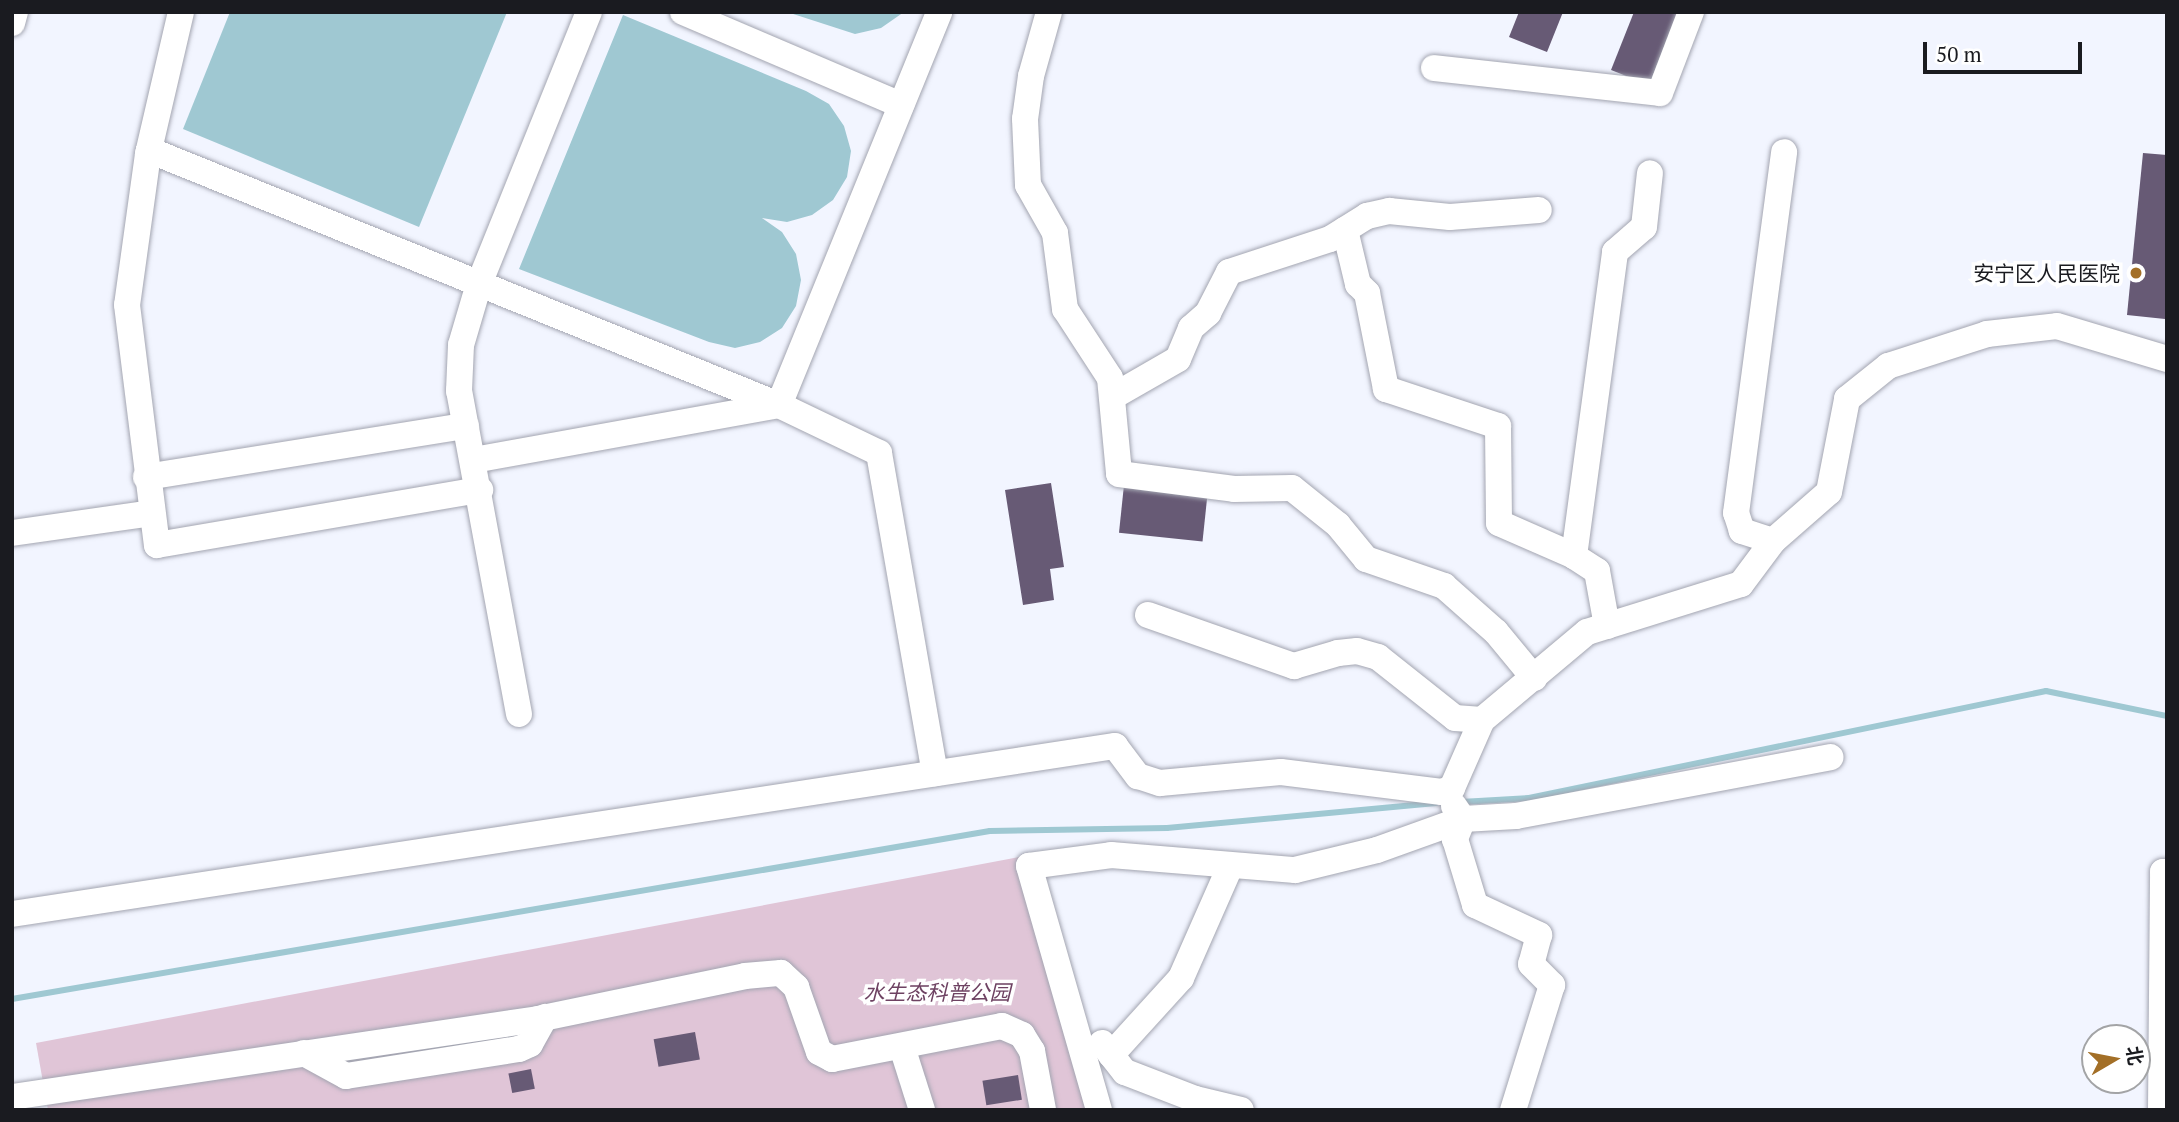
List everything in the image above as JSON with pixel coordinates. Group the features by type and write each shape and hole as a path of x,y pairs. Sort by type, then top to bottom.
{"street":[{"path":"12,23 15,12"},
{"path":"181,12 149,150 127,306 146,477 157,545 480,491"},
{"path":"519,714 480,491 459,391 461,345 479,284 589,12"},
{"path":"683,12 901,105"},
{"path":"779,405 939,12"},
{"path":"1049,12 1031,76 1025,119 1028,185 1055,233 1065,309 1110,378 1119,474 1234,489 1292,488 1338,525 1366,559 1444,586 1496,632 1534,678"},
{"path":"1434,68 1660,93 1691,12"},
{"path":"149,150 779,405 879,453 934,773"},
{"path":"1773,541 1742,531 1736,513 1784,152"},
{"path":"1574,556 1615,251 1644,227 1650,173"},
{"path":"1112,397 1178,359 1191,328 1208,313 1229,272 1345,230 1367,216 1389,211 1450,217 1539,210"},
{"path":"1345,230 1358,284 1367,293 1386,389 1498,426 1499,523 1574,556 1597,571 1607,625"},
{"path":"1513,1110 1552,985 1531,964 1539,934 1475,905 1455,838 1456,806 1482,720 1587,632 1741,584 1773,541 1829,492 1847,400 1888,366 1987,334 2057,326 2167,359"},
{"path":"474,460 779,405"},
{"path":"146,477 466,426"},
{"path":"12,533 152,513"},
{"path":"1148,615 1294,666 1338,653 1357,651 1378,657 1440,709 1455,718 1482,720"},
{"path":"12,914 1115,746 1138,776 1160,783 1282,772 1442,792 1456,806 1516,816 1831,757"},
{"path":"1099,1110 1029,866 1111,855 1230,867 1295,870 1377,850 1456,806"},
{"path":"1111,1055 1181,978 1230,867"},
{"path":"2161,1110 2163,872 2167,872"},
{"path":"12,1097 545,1017 745,975 781,973 796,987 819,1052 832,1059 847,1059 1002,1026 1022,1035 1032,1051 1043,1110"},
{"path":"1070,1004 1125,1072 1195,1099 1241,1110"},
{"path":"902,1047 922,1110"}],"green space":[{"name":"水生态科普公园","path":"1024,856 1095,1110 48,1110 36,1043"}],"water":[{"path":"230,12 507,12 419,227 183,129"},
{"path":"787,12 904,12 881,28 855,34"},
{"path":"623,15 806,91 829,104 844,126 851,151 847,177 833,200 812,215 787,222 762,218 782,232 796,254 801,280 796,306 782,328 760,342 735,348 709,342 519,269"}],"building":[{"path":"1519,12 1563,12 1547,52 1509,37"},
{"path":"1634,12 1678,12 1649,85 1611,70"},
{"path":"2143,153 2167,155 2165,319 2127,315"},
{"path":"1051,483 1064,567 1050,569 1054,600 1023,605 1005,490"},
{"path":"1124,485 1208,494 1203,542 1119,533"},
{"path":"695,1032 700,1060 659,1067 654,1039"},
{"path":"531,1069 535,1089 512,1093 508,1073"},
{"path":"1018,1075 1022,1100 986,1105 982,1081"}],"waterway":[{"path":"1461,802 1529,798 2046,691 2167,716"},
{"path":"12,999 990,831 1167,828 1436,803"}],"place":[{"name":"安宁区人民医院","path":"2136,273"}]}
